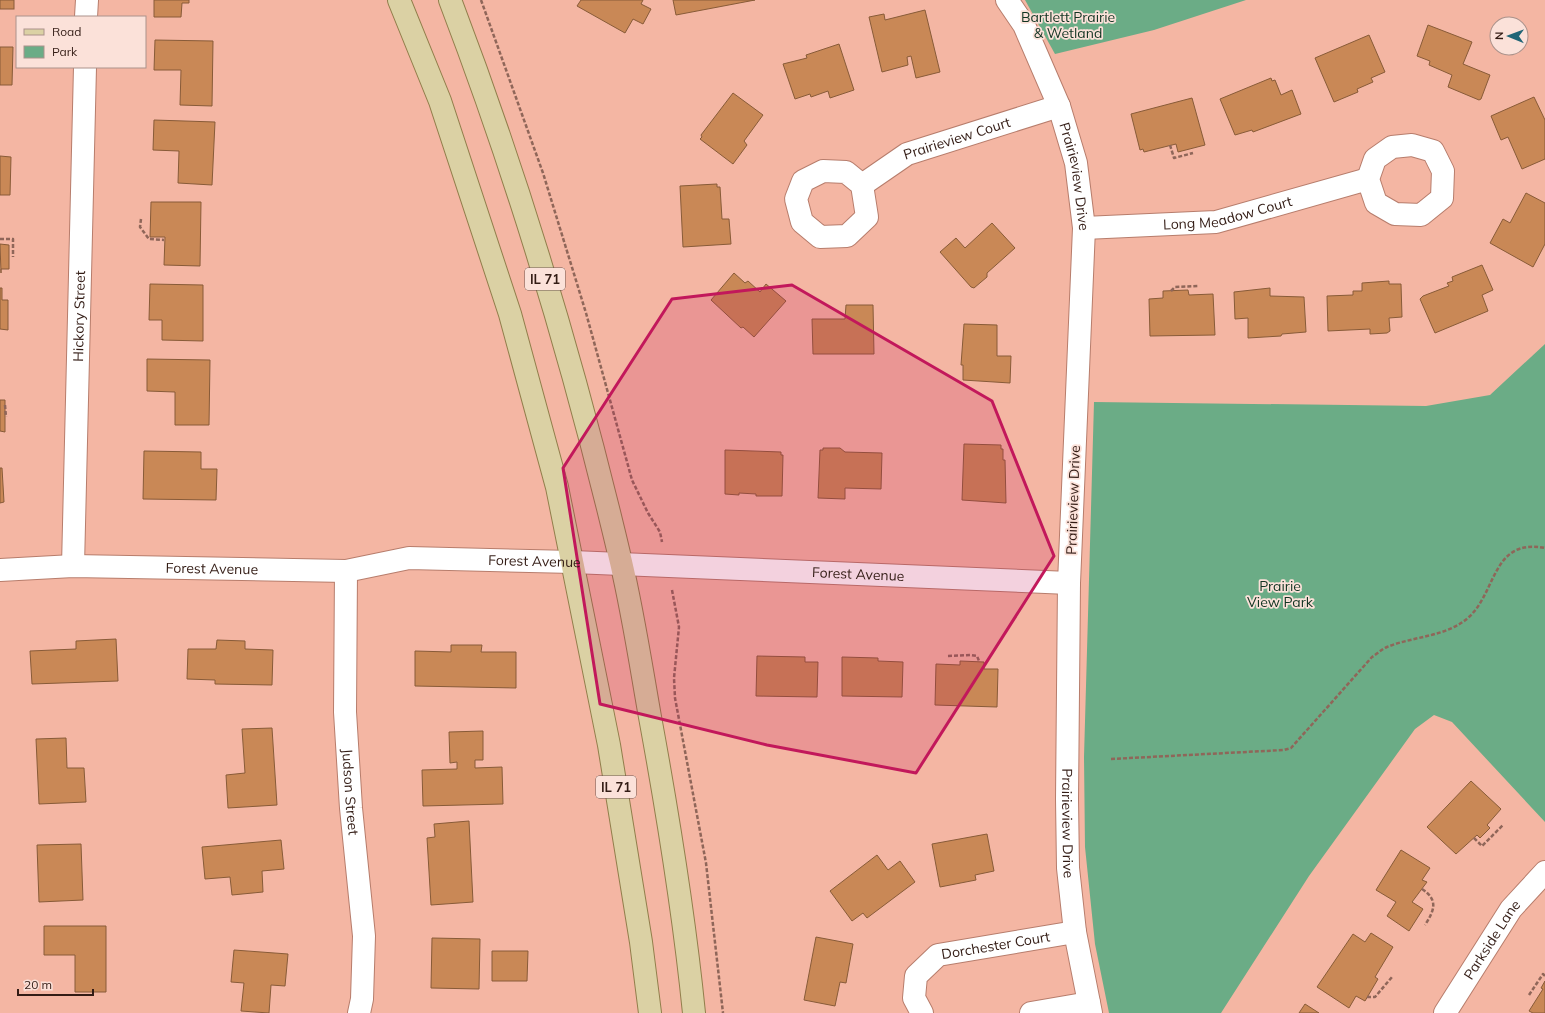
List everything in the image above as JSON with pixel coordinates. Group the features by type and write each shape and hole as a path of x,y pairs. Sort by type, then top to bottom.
{"main road":[{"name":"IL 71","path":"399,0 440,101 510,314 557,487 609,745 641,942 650,1013"},
{"name":"IL 71","path":"450,0 487,98 524,208 575,379 622,564 666,806 689,960 694,1013"}],"street":[{"path":"86,16 87,0"},
{"name":"Prairieview Drive","path":"1007,0 1024,25 1059,106 1076,163 1084,228 1070,583 1067,799 1068,868 1075,932 1090,1008"},
{"name":"Hickory Street","path":"73,566 85,68"},
{"name":"Prairieview Court","path":"862,185 907,154 1059,106"},
{"name":"Long Meadow Court","path":"1084,228 1216,222 1368,179"},
{"name":"Forest Avenue","path":"0,570 73,566 346,571 409,558 573,562 1070,583"},
{"name":"Judson Street","path":"346,571 345,712 351,808 364,936 362,999 359,1013"},
{"name":"Parkside Lane","path":"1445,1013 1512,909 1545,872"},
{"name":"Dorchester Court","path":"922,1013 914,998 916,976 938,955 1075,932"},
{"path":"1031,1013 1090,1008"}],"path":[{"path":"481,0 545,181 586,313 632,480 662,538"},
{"path":"1170,145 1174,158 1193,153"},
{"path":"141,218 140,227 149,239 164,240"},
{"path":"0,239 13,239 13,257"},
{"path":"1171,291 1175,287 1199,286"},
{"path":"5,405 6,417"},
{"path":"1111,759 1284,750 1292,748 1372,657 1387,647 1441,632 1459,625 1477,608 1497,567 1506,556 1527,547 1545,548"},
{"path":"678,624 674,678 675,698 706,863 723,1013"},
{"path":"948,656 977,656 979,661"},
{"path":"1474,838 1482,846 1503,825"},
{"path":"1422,889 1430,894 1433,902 1432,915 1424,925"},
{"path":"1529,995 1543,974 1545,976"},
{"path":"1367,997 1376,998 1392,977"}],"highlighted area":[{"path":"792,285 992,401 1054,556 916,773 767,745 600,704 563,468 672,299"}],"green space":[{"name":"Bartlett Prairie & Wetland","path":"1025,0 1246,0 1154,30 1055,54"},
{"name":"Prairie View Park","path":"1545,344 1545,822 1452,722 1434,715 1415,729 1309,876 1221,1013 1109,1013 1095,944 1085,847 1084,757 1094,402 1426,406 1490,395"}],"building":[{"path":"0,0 14,0 14,9 0,9"},
{"path":"154,0 189,0 189,3 182,3 181,17 154,17"},
{"path":"581,0 643,0 641,4 651,9 643,24 633,19 625,33 577,6"},
{"path":"673,0 755,0 676,15"},
{"path":"925,10 940,72 916,78 911,56 907,57 908,65 882,72 869,17 884,14 885,20"},
{"path":"1428,25 1472,42 1463,64 1490,75 1481,99 1479,100 1448,87 1452,75 1429,65 1430,61 1417,56"},
{"path":"1369,35 1385,72 1371,78 1373,82 1357,89 1358,92 1334,102 1315,58"},
{"path":"155,40 213,41 212,106 180,105 181,70 154,70"},
{"path":"839,44 854,90 830,98 828,91 811,97 810,94 795,99 783,64 807,58 806,55"},
{"path":"0,47 13,47 12,85 0,85"},
{"path":"1271,78 1272,81 1275,80 1281,95 1292,90 1301,114 1253,132 1252,130 1235,135 1220,99"},
{"path":"733,93 763,115 744,141 747,145 733,164 700,139 702,137 701,135"},
{"path":"1534,97 1545,120 1545,159 1522,169 1508,137 1501,140 1491,116"},
{"path":"1192,98 1205,145 1178,152 1176,144 1144,152 1143,149 1140,150 1131,114"},
{"path":"154,120 215,122 212,185 178,183 179,151 153,150"},
{"path":"0,156 11,157 10,195 0,195"},
{"path":"717,184 717,187 720,187 722,219 729,219 731,244 683,247 680,186"},
{"path":"1526,193 1545,203 1545,244 1533,267 1490,243 1503,219 1510,223"},
{"path":"151,202 201,202 200,266 164,265 165,237 150,237"},
{"path":"992,223 1015,248 987,273 987,277 974,288 971,287 940,252 956,238 965,248"},
{"path":"0,244 9,245 9,269 1,269 1,273"},
{"path":"1482,265 1493,290 1482,295 1488,311 1435,333 1420,299 1423,296 1449,286 1447,283 1453,281 1452,277"},
{"path":"734,273 745,283 748,281 760,292 766,284 786,301 754,337 743,327 741,328 711,300"},
{"path":"1389,281 1389,284 1401,284 1402,317 1389,318 1390,331 1387,333 1370,334 1370,329 1328,331 1327,296 1353,295 1353,291 1362,291 1362,283"},
{"path":"150,284 203,285 203,341 162,340 162,320 149,320"},
{"path":"0,288 2,288 2,300 8,300 8,330 0,329"},
{"path":"1270,288 1270,296 1304,297 1306,332 1282,334 1281,336 1248,338 1248,318 1235,319 1234,292"},
{"path":"1188,290 1189,295 1213,294 1215,335 1150,336 1149,299 1163,298 1163,291"},
{"path":"846,305 873,305 874,354 813,354 812,319 845,319"},
{"path":"964,324 997,325 997,356 1011,356 1010,383 963,380 963,365 961,365"},
{"path":"147,359 210,360 209,425 175,425 175,392 147,391"},
{"path":"0,400 5,400 5,432 0,431"},
{"path":"964,444 1001,445 1001,449 1003,449 1003,460 1005,460 1006,503 962,500"},
{"path":"823,448 840,448 845,452 882,453 881,489 845,488 845,499 818,498 820,450 823,450"},
{"path":"725,450 781,452 781,455 783,455 782,496 756,496 756,494 739,493 739,495 725,494"},
{"path":"144,451 201,452 201,469 217,469 216,500 143,499"},
{"path":"0,468 2,468 4,502 0,503"},
{"path":"116,639 118,681 32,684 30,651 76,649 76,641"},
{"path":"217,640 245,641 245,649 273,650 272,685 215,684 215,680 187,679 188,649 216,649"},
{"path":"451,645 482,645 481,652 516,652 516,688 415,686 415,651 451,652"},
{"path":"757,656 805,657 805,662 818,662 817,697 756,696"},
{"path":"842,657 878,658 878,661 903,662 902,697 842,696"},
{"path":"960,661 984,662 984,669 998,669 997,707 935,705 936,664 960,665"},
{"path":"272,728 277,805 228,808 226,775 245,773 242,729"},
{"path":"483,731 483,760 475,760 475,768 502,767 503,804 423,806 422,770 457,769 457,762 450,763 449,732"},
{"path":"66,738 67,768 84,768 86,802 39,804 36,739"},
{"path":"1471,781 1501,809 1487,825 1490,828 1480,838 1477,835 1456,854 1427,827"},
{"path":"469,821 473,902 431,905 427,838 435,837 434,824"},
{"path":"987,834 994,871 975,875 976,880 940,887 932,844"},
{"path":"281,840 284,869 262,871 263,892 232,895 230,877 205,879 202,847"},
{"path":"81,844 83,900 39,902 37,845"},
{"path":"1401,850 1430,868 1422,880 1427,882 1412,902 1423,909 1409,931 1387,916 1396,902 1376,890"},
{"path":"877,855 888,870 900,861 915,882 867,918 863,913 852,921 830,891"},
{"path":"44,926 106,926 106,992 75,992 75,955 44,955"},
{"path":"1371,933 1393,947 1375,977 1378,979 1365,1001 1356,996 1349,1008 1317,987 1353,934 1365,942"},
{"path":"816,937 853,944 846,983 840,982 835,1006 804,1000"},
{"path":"432,938 480,939 479,989 431,988"},
{"path":"234,950 288,954 285,986 271,985 269,1013 241,1011 244,983 231,982"},
{"path":"492,951 528,951 527,981 492,981"},
{"path":"1545,981 1545,1013 1533,1013 1529,1011 1543,989 1541,988"},
{"path":"1305,1004 1319,1013 1299,1013"}]}
